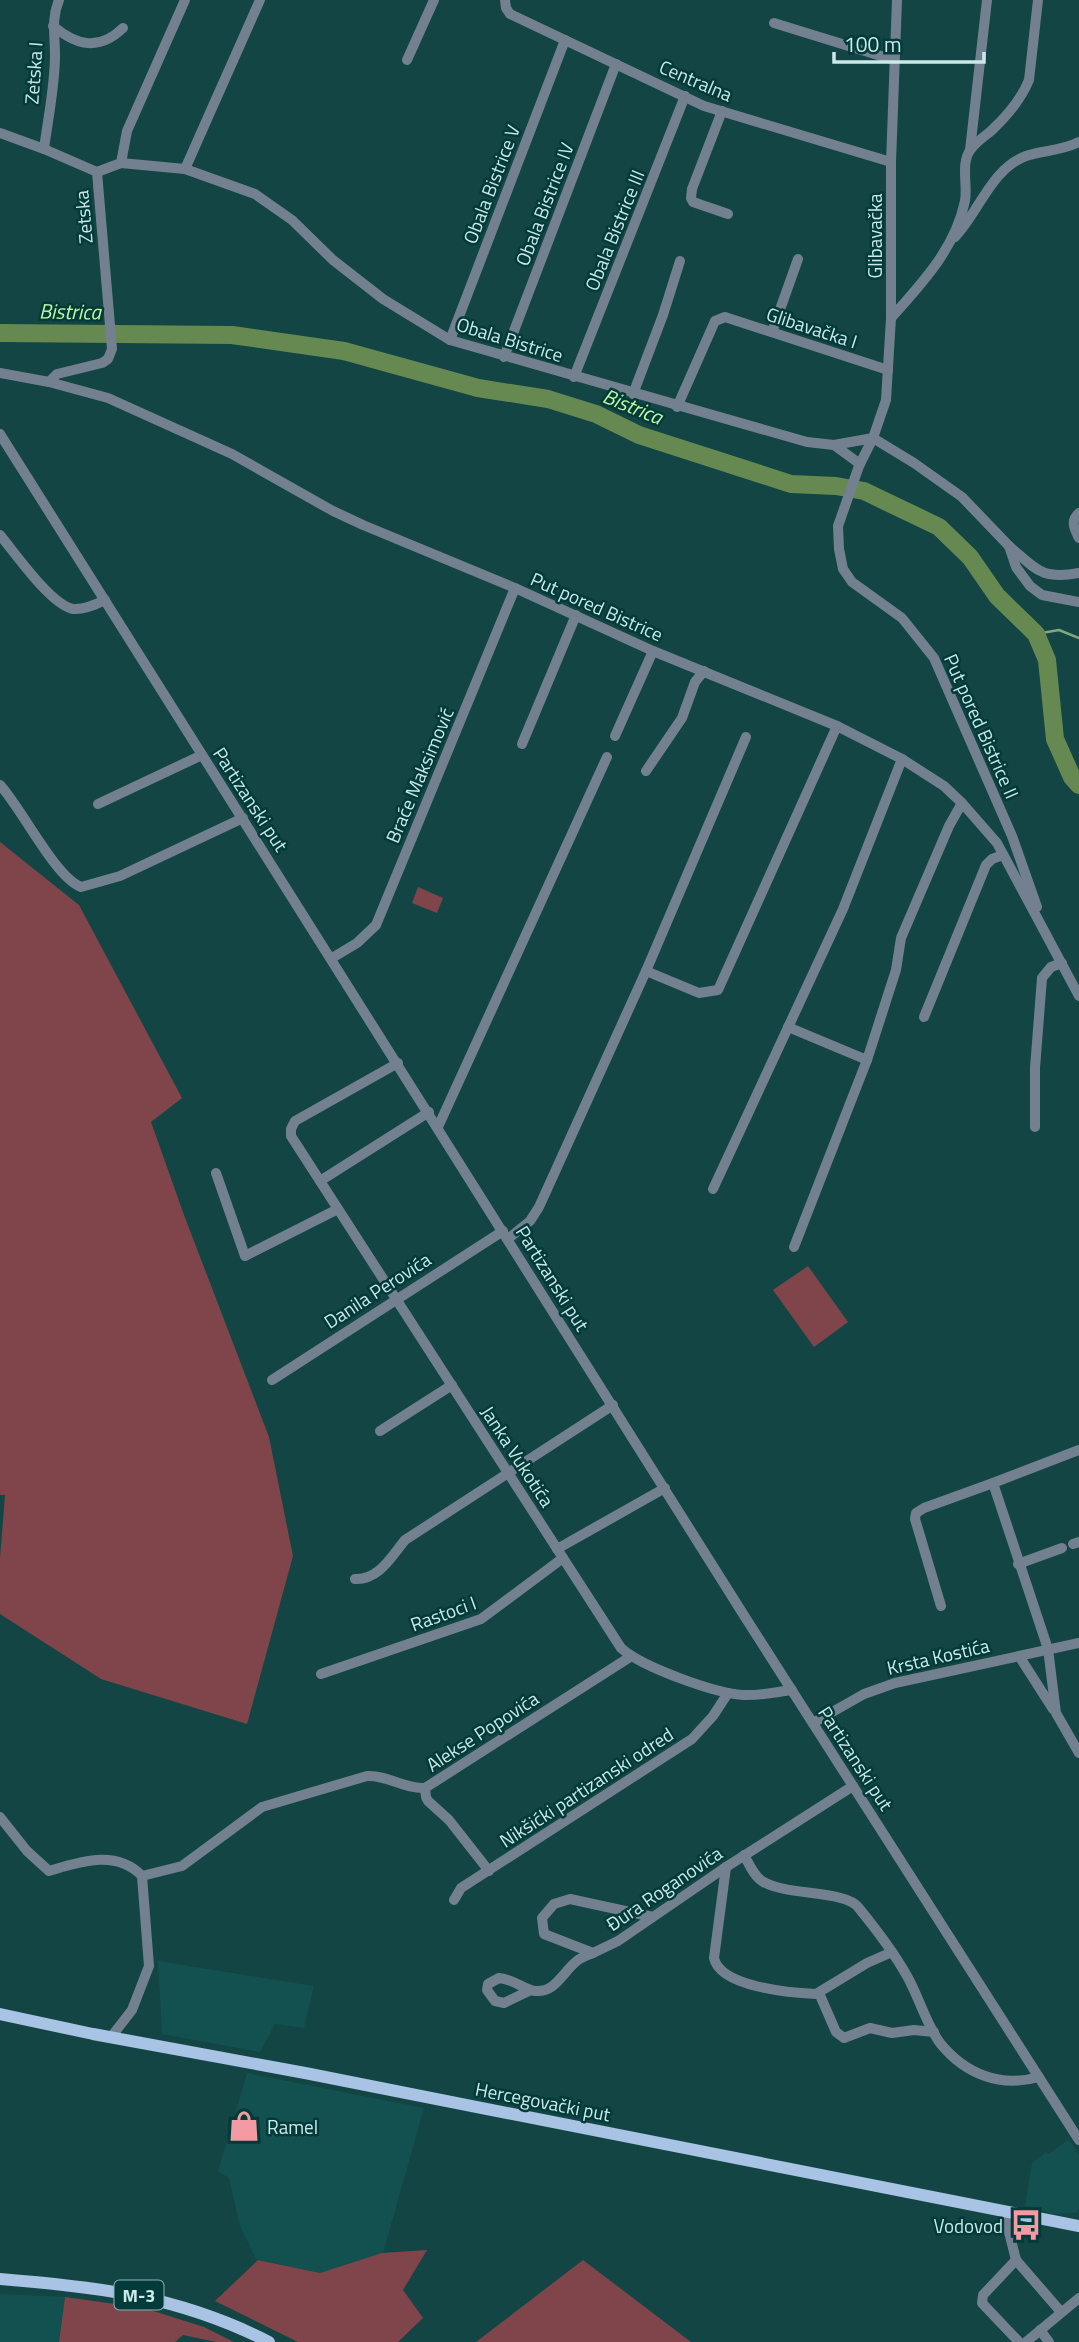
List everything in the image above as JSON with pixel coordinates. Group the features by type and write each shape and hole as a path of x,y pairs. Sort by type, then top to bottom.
{"main road":[{"name":"Hercegovački put","path":"0,2014 1079,2226"},
{"name":"M-3","path":"0,2279 95,2287 153,2298 209,2315 270,2342"}],"street":[{"name":"Zetska I","path":"44,149 55,55 53,26 59,0"},
{"path":"121,163 127,131 185,0"},
{"path":"185,169 260,0"},
{"path":"407,60 434,0"},
{"name":"Centralna","path":"505,0 510,14 685,96 722,111 891,162"},
{"name":"Glibavačka","path":"859,465 873,438 886,400 891,318 891,162 897,0"},
{"path":"951,242 965,201 966,163 970,150 987,0"},
{"path":"970,150 1010,112 1030,80 1038,0"},
{"path":"774,23 894,60"},
{"path":"53,26 67,37 82,42 99,43 113,37 123,28"},
{"name":"Obala Bistrice V","path":"450,340 565,40"},
{"name":"Obala Bistrice IV","path":"504,357 616,64"},
{"name":"Obala Bistrice III","path":"574,377 685,96"},
{"path":"722,111 691,198 693,202 728,214"},
{"name":"Zetska","path":"0,133 97,172 112,349 108,359 102,363 57,374 49,382"},
{"path":"891,318 932,272 951,242 967,225 1000,173 1027,156 1065,149 1079,142"},
{"name":"Obala Bistrice","path":"97,172 121,163 185,169 255,194 292,220 334,260 383,299 450,340 807,442 834,445 873,438"},
{"path":"772,332 799,259"},
{"path":"633,394 663,316 680,261"},
{"name":"Glibavačka I","path":"677,407 715,321 725,317 888,370"},
{"name":"Put pored Bistrice","path":"0,373 49,382 108,398 232,454 333,511 515,588 653,651 837,726 902,759 944,786 996,844 1079,996"},
{"name":"Partizanski put","path":"0,434 5,455 105,600 1079,2140"},
{"path":"873,438 962,497 1009,546 1042,574 1062,576 1079,573"},
{"path":"834,445 859,465"},
{"name":"Put pored Bistrice II","path":"859,465 838,526 843,569 852,582 902,618 934,658 1012,836 1034,894 1036,913"},
{"path":"1079,513 1073,520 1073,525 1079,538"},
{"path":"0,535 51,596 64,606 88,608 105,600"},
{"path":"1009,546 1016,567 1030,586 1042,595 1079,602"},
{"name":"Braće Maksimović","path":"332,958 357,943 376,925 515,588"},
{"path":"522,744 576,615"},
{"path":"615,736 653,651"},
{"path":"646,771 681,718 695,682 704,671"},
{"path":"646,971 699,993 718,990 837,726"},
{"name":"Danila Perovića","path":"272,1380 396,1298 530,1221 539,1207 646,971 746,737"},
{"path":"98,804 202,755"},
{"path":"438,1127 607,757"},
{"path":"713,1189 843,909 902,759"},
{"path":"0,785 12,798 63,875 81,887 133,871 243,818"},
{"path":"794,1247 867,1060 896,970 901,938 949,826 962,803"},
{"path":"996,844 1012,836"},
{"path":"924,1017 986,865 992,859 1003,855"},
{"path":"1035,1127 1035,1068 1042,978 1051,967 1062,963"},
{"path":"788,1027 867,1060"},
{"name":"Janka Vukotića","path":"398,1063 295,1121 291,1136 614,1639 630,1657 729,1693 745,1695 792,1690"},
{"path":"320,1181 429,1112"},
{"path":"216,1173 245,1256 338,1209"},
{"path":"380,1431 452,1385"},
{"path":"355,1579 366,1579 380,1571 405,1540 613,1405"},
{"path":"941,1606 915,1519 916,1513 923,1508 1079,1450"},
{"path":"993,1483 1048,1649 1056,1713"},
{"name":"Rastoci I","path":"321,1674 481,1619 560,1554 665,1488"},
{"path":"1018,1563 1062,1548"},
{"name":"Krsta Kostića","path":"813,1723 864,1694 895,1683 1079,1643"},
{"path":"1019,1656 1079,1754"},
{"name":"Alekse Popovića","path":"142,1876 182,1866 262,1807 367,1776 382,1776 412,1788 425,1788 630,1657"},
{"name":"Nikšićki partizanski odred","path":"454,1900 461,1888 692,1739 729,1693"},
{"name":"Đura Roganovića","path":"653,1917 570,1899 554,1904 542,1918 544,1934 593,1954 618,1941 744,1855 853,1786"},
{"path":"425,1788 428,1801 449,1821 489,1871"},
{"path":"0,1817 27,1851 49,1871 100,1858 126,1865 142,1876 149,1966 132,2010 111,2037"},
{"path":"744,1855 757,1876 771,1885 856,1903 887,1943 907,1976 940,2042 962,2063 980,2075 1007,2082 1039,2077"},
{"path":"726,1867 714,1958 720,1971 736,1981 819,1993 867,1963 891,1952"},
{"path":"531,1990 554,1986 578,1960 593,1954"},
{"path":"819,1993 836,2032 844,2038 870,2028 892,2033 914,2030 934,2032"},
{"path":"1004,2212 1016,2260 1061,2312"},
{"path":"1016,2260 983,2295 982,2303 1019,2342"},
{"path":"1026,2342 1079,2298"},
{"path":"1040,2330 1049,2342"}],"shaded area":[{"path":"0,842 79,905 182,1098 151,1122 269,1437 293,1556 247,1724 101,1679 0,1614 0,1558 5,1495 0,1495"},
{"path":"418,887 443,898 437,913 412,903"},
{"path":"808,1266 848,1322 814,1347 773,1290"},
{"path":"158,1961 314,1986 304,2028 275,2024 260,2052 162,2034"},
{"path":"247,2073 424,2108 383,2253 320,2273 256,2259 240,2226 229,2178 218,2171"},
{"path":"1069,2139 1079,2155 1079,2208 1076,2213 1053,2214 1025,2206 1032,2163"},
{"path":"427,2250 403,2290 423,2318 398,2342 298,2342 215,2301 258,2260 320,2273 382,2253"},
{"path":"583,2260 691,2342 476,2342"},
{"path":"0,2294 65,2297 59,2342 0,2342"},
{"path":"65,2297 144,2308 204,2327 234,2342 216,2342 183,2335 175,2342 59,2342"}],"waterway":[{"name":"Bistrica","path":"0,333 232,335 344,351 478,388 548,399 596,414 639,435 791,484 836,486 864,491 939,527 970,557 997,596 1036,634 1047,660 1055,739 1072,777 1079,785"},
{"path":"1036,634 1059,630 1079,638"}],"place":[{"name":"Ramel","path":"244,2126"},
{"name":"Vodovod","path":"1026,2225"}]}
